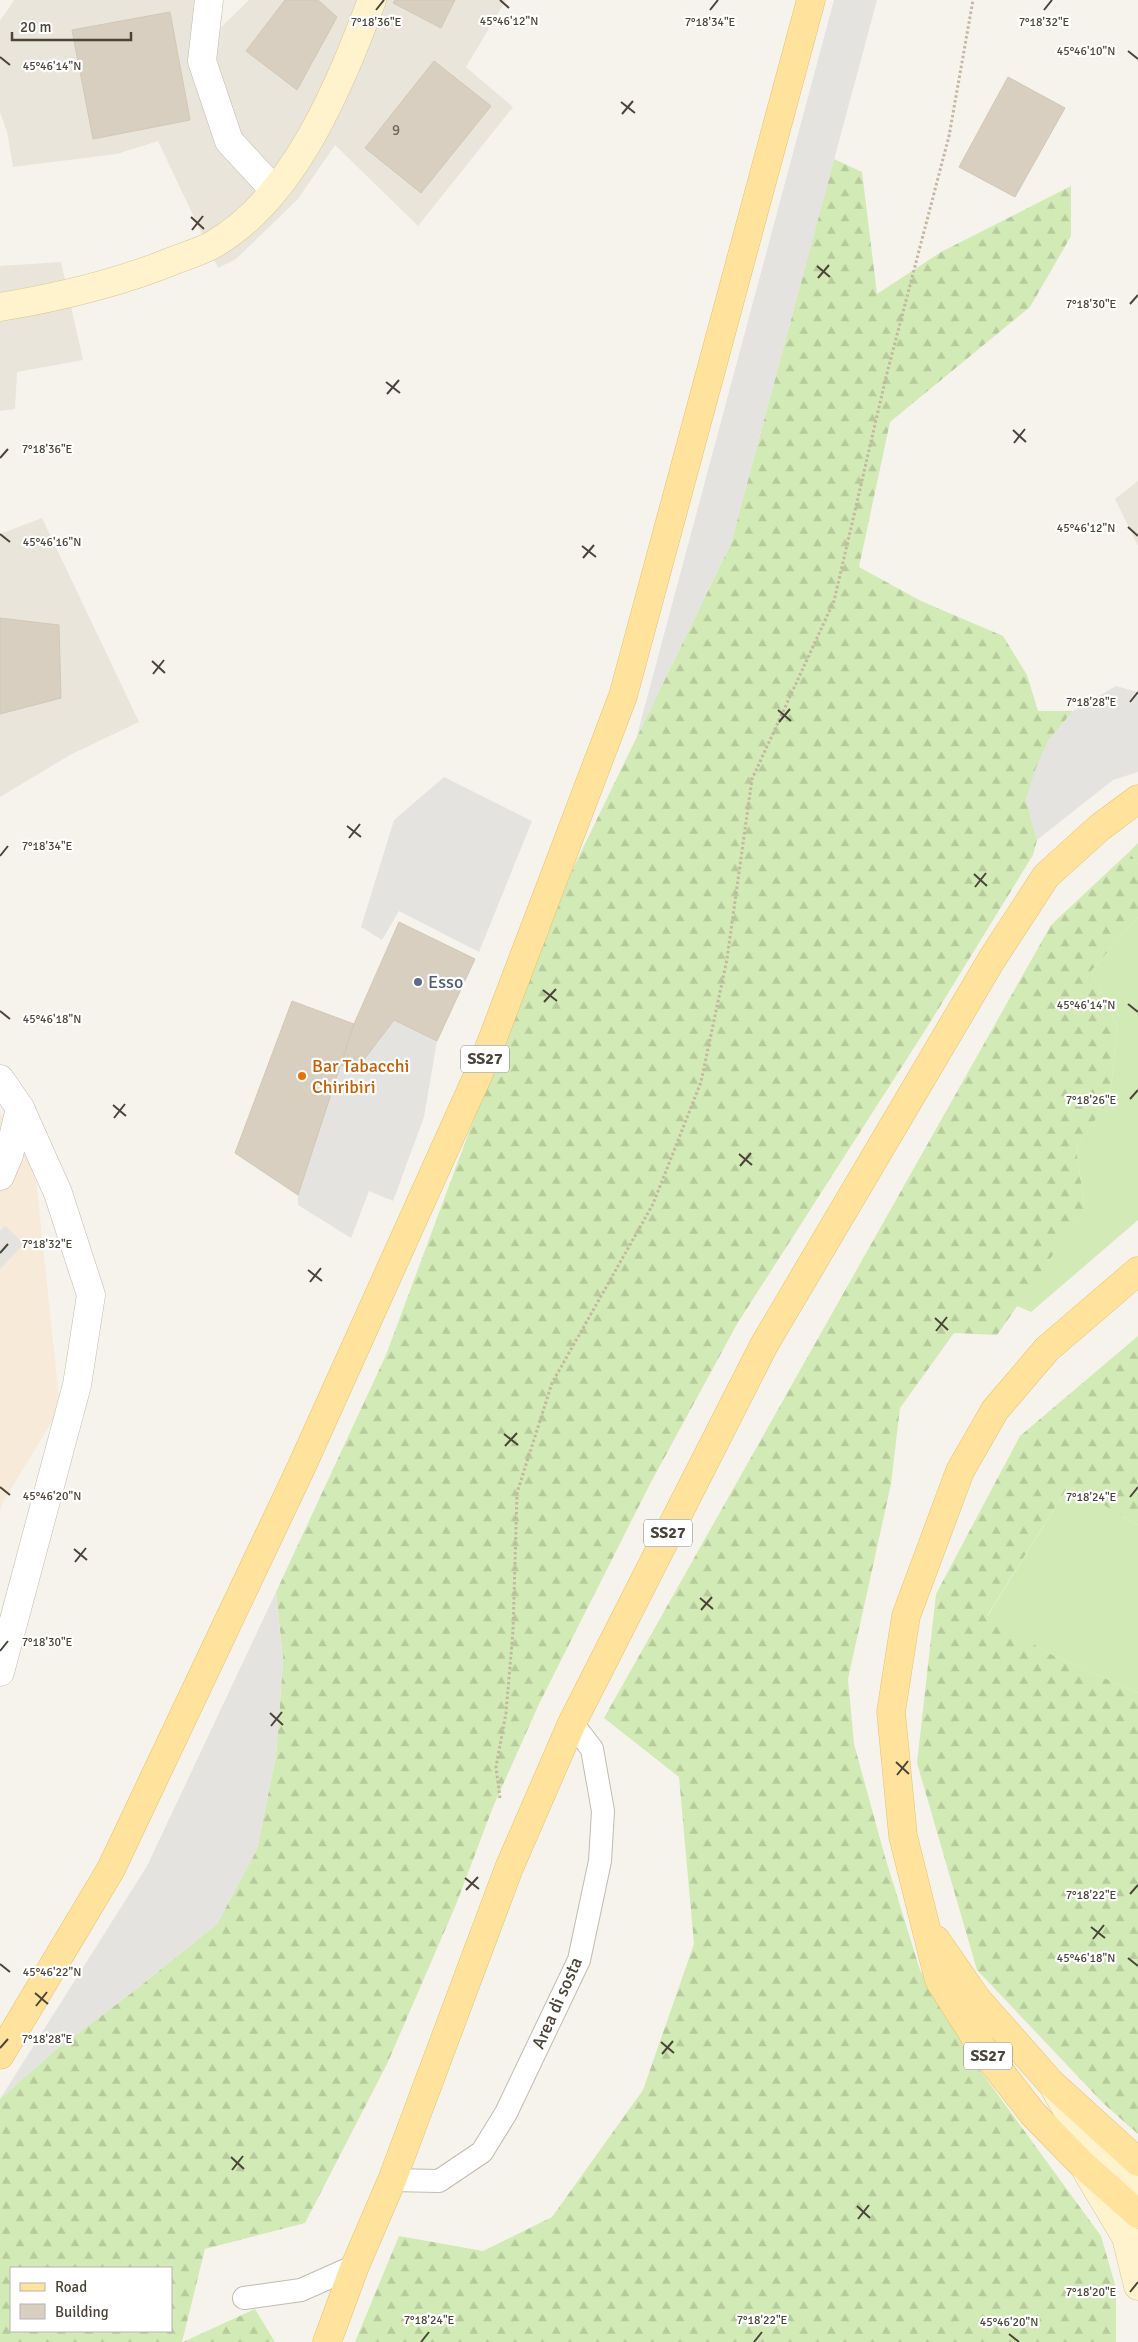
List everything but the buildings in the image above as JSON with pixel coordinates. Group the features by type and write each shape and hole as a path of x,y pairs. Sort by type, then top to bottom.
{"main road":[{"path":"0,307 47,299 140,274 213,244 247,220 286,176 326,109 372,0"},
{"name":"SS27","path":"0,2055 111,1869 301,1468 483,1064 623,696 811,0"},
{"name":"SS27","path":"327,2342 355,2266 392,2180 509,1868 572,1723 764,1345 992,959 1046,876 1098,828 1138,799"},
{"name":"SS27","path":"1084,2166 1033,2114 984,2052 939,1980 903,1836 891,1712 906,1616 960,1471 995,1410 1047,1349 1138,1271"},
{"path":"926,1926 976,1998 1051,2084 1138,2162"},
{"path":"1051,2084 1089,2148 1138,2191"},
{"path":"1084,2166 1138,2214"},
{"path":"1084,2166 1126,2237 1138,2286"}],"street":[{"path":"209,0 202,61 228,141 274,190"},
{"path":"0,1079 20,1108 58,1193 91,1296 77,1385 0,1672"},
{"path":"0,1176 9,1155 20,1108"}],"lane":[{"name":"Area di sosta","path":"392,2180 439,2181 482,2152 506,2113 579,1960 600,1861 603,1811 592,1749 572,1723"},
{"path":"244,2298 301,2290 355,2266"}],"path":[{"path":"500,1801 496,1767 506,1713 513,1631 517,1492 552,1384 653,1204 701,1082 727,959 752,779 834,600 886,377 949,136 973,0"}],"shaded area":[{"path":"14,0 220,0 217,31 249,0 506,0 466,67 513,107 418,226 335,145 298,199 236,259 218,268 158,141 117,154 13,167 7,132 0,112 0,21"},
{"path":"834,0 877,0 731,543 636,739"},
{"path":"61,262 83,360 17,372 15,409 0,411 0,266"},
{"path":"1138,481 1138,546 1115,499"},
{"path":"42,518 139,722 70,755 0,797 0,534"},
{"path":"1116,686 1138,692 1138,772 1113,780 1037,840 1026,799 1035,770 1048,741 1073,711"},
{"path":"444,777 532,821 479,952 399,911 382,940 361,927 394,820"},
{"path":"394,1020 437,1041 424,1117 393,1201 369,1191 351,1238 298,1205 298,1195 340,1065 356,1070"},
{"path":"0,1114 34,1160 60,1408 3,1502 0,1511"},
{"path":"5,1226 24,1244 0,1269 0,1231"},
{"path":"276,1592 283,1660 276,1755 257,1849 217,1924 130,1994 53,2052 0,2099 147,1866"}],"green space":[{"path":"834,159 862,172 877,294 941,252 1071,186 1071,236 1030,307 890,422 859,567 921,601 1003,636 1027,675 1038,711 1073,711 1048,741 1026,799 1037,840 1033,855 926,1029 737,1324 650,1484 539,1704 493,1807 455,1907 387,2064 305,2223 205,2249 182,2342 0,2342 0,2099 53,2052 130,1994 217,1924 257,1849 276,1755 283,1660 276,1592 386,1355 548,920 731,543"},
{"path":"1138,843 1138,864 1129,852"},
{"path":"1129,852 1138,864 1138,917 1091,971 1117,1026 1110,1098 1076,1148 1085,1209 997,1335 954,1333 900,1408 891,1484 848,1679 854,1744 885,1857 920,1970 969,2055 1101,2236 1116,2288 1116,2342 355,2342 399,2236 483,2251 552,2217 643,2090 694,1944 679,1777 604,1718 1051,925"},
{"path":"1138,917 1138,1220 1031,1312 1017,1306 1085,1209 1076,1148 1110,1098 1117,1026 1091,971"},
{"path":"1138,1336 1138,1525 1069,1485 987,1616 1048,1653 1138,1693 1138,2134 1103,2103 977,1970 917,1763 936,1594 1020,1436"},
{"path":"1069,1485 1138,1525 1138,1693 1048,1653 987,1617"},
{"path":"255,2309 275,2342 183,2342"}],"place":[{"name":"Esso","path":"418,982"},
{"name":"Bar Tabacchi Chiribiri","path":"302,1076"}]}
